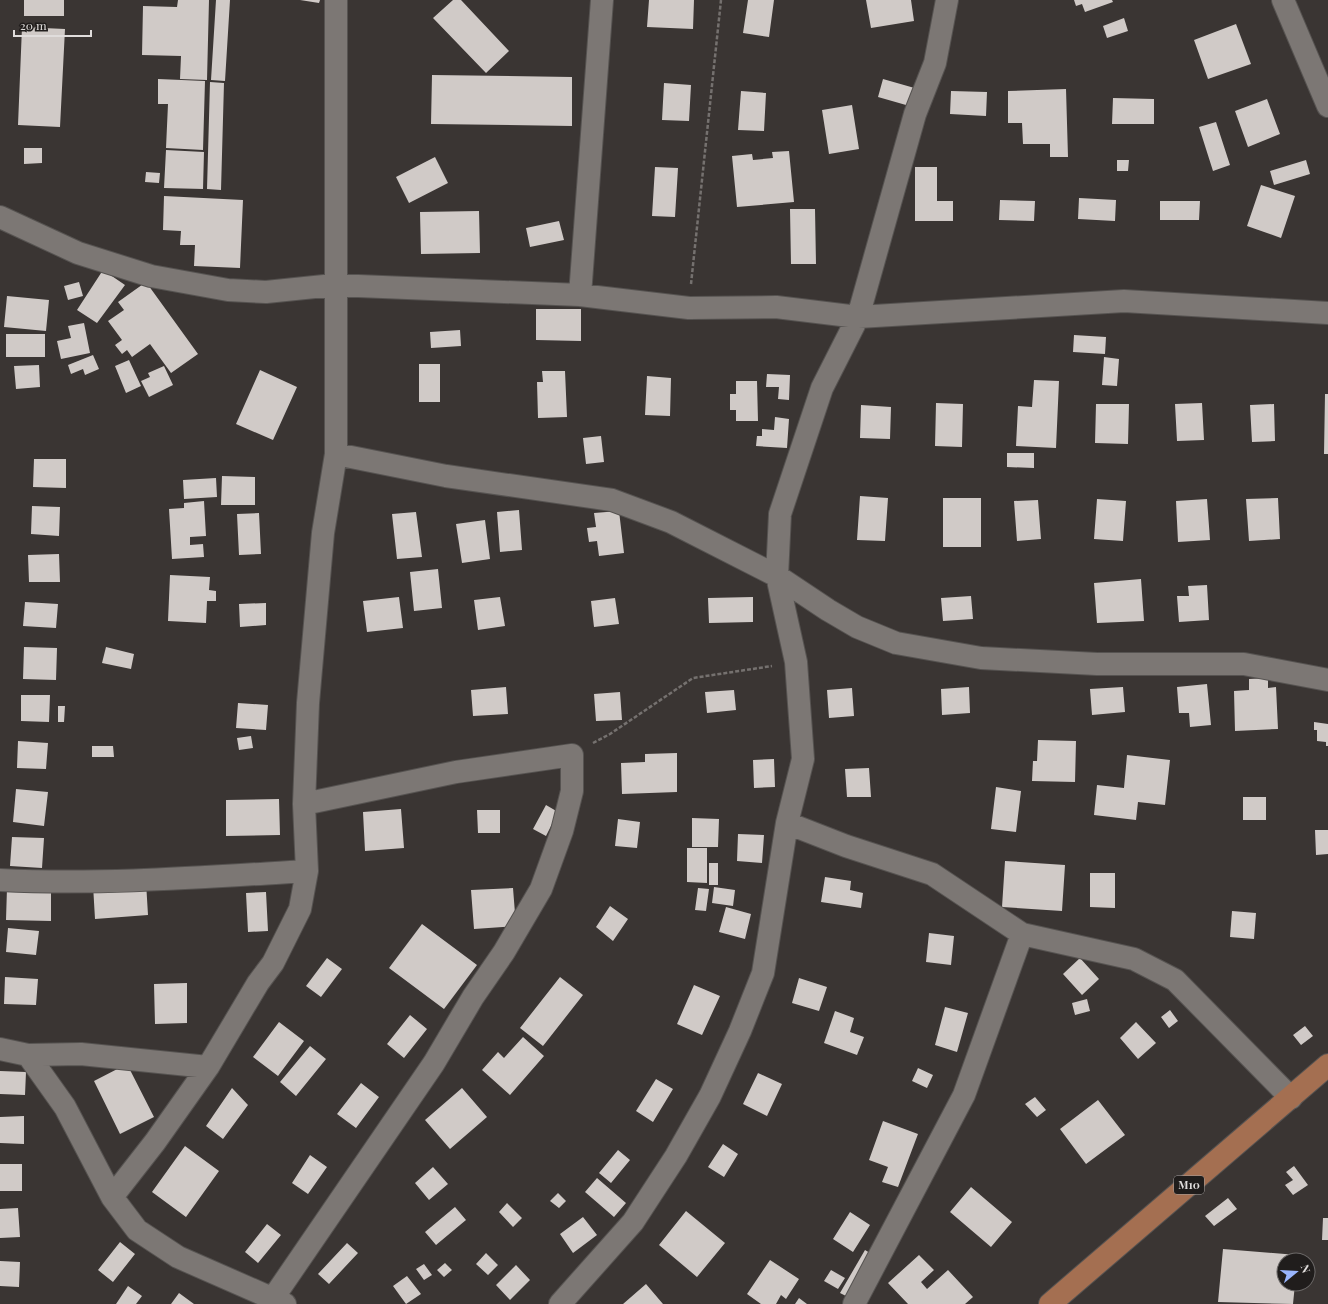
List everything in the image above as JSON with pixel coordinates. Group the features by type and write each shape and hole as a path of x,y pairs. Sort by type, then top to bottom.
{"main road":[{"name":"M10","path":"1050,1304 1328,1066"}],"street":[{"path":"112,1197 155,1142 208,1067 258,984 273,963 300,909 308,871 304,804 308,703 323,533 336,454 334,285 336,0"},
{"path":"580,295 602,0"},
{"path":"560,1304 632,1222 676,1156 710,1096 740,1031 763,973 787,823 803,759 796,662 777,576 780,514 822,388 858,316 915,114 935,63 947,0"},
{"path":"1282,0 1328,106"},
{"path":"0,217 78,254 150,276 228,290 266,292 334,285 580,295 689,308 776,307 858,316 1124,300 1328,313"},
{"path":"336,454 446,476 612,500 671,522 777,576 828,610 857,627 896,644 981,658 1097,664 1244,664 1328,680"},
{"path":"28,1055 65,1107 112,1197 137,1230 178,1257 276,1302 434,1063 473,996 504,952 541,889 562,831 572,791 572,755 456,772 304,804"},
{"path":"787,823 846,846 932,874 1022,934 1134,959 1175,980 1291,1098"},
{"path":"0,880 50,882 141,880 308,871"},
{"path":"854,1304 964,1095 1022,934"},
{"path":"0,1049 28,1055 81,1054 208,1067"}],"path":[{"path":"689,308 721,0"},
{"path":"572,755 610,734 693,678 796,662"}],"building":[{"path":"24,0 64,0 64,16 24,16"},
{"path":"178,0 209,0 207,80 180,79 181,56 142,55 143,6 177,7"},
{"path":"216,0 230,0 225,81 211,80"},
{"path":"300,0 320,0 319,3"},
{"path":"453,0 461,0 509,51 486,73 433,18"},
{"path":"649,0 694,0 693,29 647,27"},
{"path":"748,0 774,0 769,37 743,33"},
{"path":"866,0 911,0 914,21 871,28"},
{"path":"1074,0 1112,0 1113,2 1085,12 1082,4 1076,6"},
{"path":"1124,18 1128,31 1107,38 1103,26"},
{"path":"1236,24 1251,64 1208,79 1194,40"},
{"path":"22,27 65,29 60,127 18,125"},
{"path":"432,75 572,77 572,126 431,124"},
{"path":"158,79 205,81 203,150 166,148 168,104 158,104"},
{"path":"883,79 918,89 913,107 878,97"},
{"path":"210,82 224,83 221,190 207,189"},
{"path":"664,83 691,85 689,121 662,120"},
{"path":"1066,89 1068,157 1050,157 1050,144 1023,144 1022,123 1008,123 1008,91"},
{"path":"741,91 766,93 764,131 738,130"},
{"path":"951,91 987,92 986,116 950,114"},
{"path":"1113,98 1154,99 1154,124 1112,124"},
{"path":"1267,99 1280,134 1248,147 1235,111"},
{"path":"852,105 859,149 829,154 822,110"},
{"path":"1216,122 1230,165 1213,171 1199,127"},
{"path":"24,148 42,148 42,163 24,164"},
{"path":"166,150 204,152 203,189 164,188"},
{"path":"789,151 794,202 737,207 732,156 752,154 753,160 773,158 772,152"},
{"path":"435,157 448,183 409,203 396,177"},
{"path":"1117,160 1129,160 1128,171 1117,171"},
{"path":"1306,160 1310,174 1274,185 1270,171"},
{"path":"655,167 678,168 675,217 652,216"},
{"path":"915,167 937,167 937,201 953,201 953,221 915,221"},
{"path":"146,172 160,173 159,183 145,182"},
{"path":"1261,185 1295,196 1281,238 1247,226"},
{"path":"164,196 243,200 240,268 194,266 195,245 180,245 181,231 163,230"},
{"path":"1079,198 1116,200 1115,221 1078,219"},
{"path":"1000,200 1035,201 1034,221 999,220"},
{"path":"1160,201 1200,201 1199,220 1160,220"},
{"path":"790,209 815,209 816,264 791,264"},
{"path":"479,211 480,253 421,254 420,212"},
{"path":"559,221 564,240 530,247 526,228"},
{"path":"103,270 125,285 97,323 77,310"},
{"path":"79,282 83,296 68,300 64,286"},
{"path":"146,282 198,354 171,373 150,344 132,357 127,350 122,354 115,345 122,340 108,321 124,310 118,302"},
{"path":"7,296 49,300 46,331 4,327"},
{"path":"536,309 581,309 581,341 536,340"},
{"path":"84,323 90,353 61,359 57,341 71,338 68,326"},
{"path":"460,330 461,346 431,348 430,332"},
{"path":"6,334 45,334 45,357 6,357"},
{"path":"1074,335 1106,337 1105,354 1073,352"},
{"path":"93,355 99,369 85,375 83,369 71,374 68,365"},
{"path":"1104,357 1119,359 1117,386 1102,385"},
{"path":"129,360 141,386 126,393 115,366"},
{"path":"419,364 440,364 440,402 419,402"},
{"path":"39,365 40,387 16,389 14,366"},
{"path":"164,366 173,385 149,397 141,381 150,377 148,373"},
{"path":"260,370 297,387 273,440 236,424"},
{"path":"542,371 565,371 567,417 538,418 537,382 543,382"},
{"path":"767,374 790,375 789,400 778,399 779,387 766,387"},
{"path":"647,376 671,378 670,416 645,415"},
{"path":"1034,380 1059,381 1056,448 1016,446 1018,406 1032,407"},
{"path":"736,381 757,381 758,421 736,421 736,410 730,410 730,394 736,394"},
{"path":"1325,394 1328,394 1328,454 1324,454"},
{"path":"936,403 963,404 962,447 935,446"},
{"path":"1202,403 1204,440 1177,441 1175,404"},
{"path":"1096,404 1129,404 1128,444 1095,443"},
{"path":"1274,404 1275,441 1252,442 1250,405"},
{"path":"861,405 891,407 890,439 860,438"},
{"path":"775,417 789,419 787,448 756,446 757,436 762,436 762,429 774,430"},
{"path":"601,436 604,462 586,464 583,438"},
{"path":"1007,453 1034,453 1034,468 1007,467"},
{"path":"34,459 66,459 66,488 33,487"},
{"path":"222,476 255,477 255,505 221,505"},
{"path":"216,478 217,497 184,499 183,480"},
{"path":"860,496 888,498 885,541 857,540"},
{"path":"943,498 981,498 981,547 943,547"},
{"path":"1278,498 1280,539 1249,541 1246,499"},
{"path":"1097,499 1126,501 1123,541 1094,539"},
{"path":"1207,499 1210,540 1178,542 1176,501"},
{"path":"1038,500 1041,539 1017,541 1014,501"},
{"path":"204,501 206,536 190,537 190,545 203,544 204,557 172,559 169,509 184,508 184,503"},
{"path":"32,506 60,507 59,536 31,534"},
{"path":"519,510 522,550 500,552 497,512"},
{"path":"619,511 624,553 599,556 597,541 589,542 587,528 596,527 594,513"},
{"path":"416,512 422,557 397,559 392,514"},
{"path":"259,513 261,554 239,555 237,514"},
{"path":"485,520 490,559 462,563 456,524"},
{"path":"59,554 60,582 29,582 28,555"},
{"path":"438,569 442,608 414,611 410,572"},
{"path":"170,575 210,577 209,590 216,591 216,601 207,601 206,623 168,621"},
{"path":"1141,579 1144,621 1097,623 1094,583"},
{"path":"1207,585 1209,620 1179,622 1177,596 1189,596 1188,586"},
{"path":"971,596 973,619 943,621 941,598"},
{"path":"399,597 403,628 367,632 363,601"},
{"path":"500,597 505,626 478,630 474,600"},
{"path":"753,597 753,622 709,623 708,598"},
{"path":"615,598 619,624 594,627 591,601"},
{"path":"25,602 58,604 56,628 23,626"},
{"path":"266,603 266,625 240,627 239,604"},
{"path":"24,647 57,648 56,680 23,679"},
{"path":"106,647 134,654 131,669 102,663"},
{"path":"1268,678 1268,688 1276,687 1278,729 1235,731 1234,691 1249,690 1249,679"},
{"path":"1207,684 1211,725 1190,727 1189,713 1179,713 1177,687"},
{"path":"506,687 508,714 473,716 471,690"},
{"path":"969,687 970,713 942,715 941,689"},
{"path":"1123,687 1125,712 1092,715 1090,689"},
{"path":"852,688 854,716 829,718 827,690"},
{"path":"734,690 736,710 707,713 705,692"},
{"path":"620,692 622,720 596,721 594,694"},
{"path":"21,695 50,695 49,722 21,721"},
{"path":"238,703 268,705 266,730 236,728"},
{"path":"58,706 65,706 64,722 58,722"},
{"path":"1314,722 1328,724 1328,746 1326,746 1326,742 1317,741 1317,730 1314,730"},
{"path":"251,736 253,748 239,750 237,738"},
{"path":"1038,740 1076,741 1075,782 1032,781 1033,761 1037,761"},
{"path":"18,741 48,743 46,769 17,768"},
{"path":"92,746 113,746 114,757 92,757"},
{"path":"677,753 677,792 622,794 621,763 645,762 645,754"},
{"path":"1127,755 1170,760 1165,805 1138,802 1136,820 1094,815 1097,785 1124,788"},
{"path":"774,759 775,787 754,788 753,760"},
{"path":"869,768 871,797 847,797 845,769"},
{"path":"996,787 1021,791 1016,832 991,829"},
{"path":"16,789 48,792 44,826 13,822"},
{"path":"1243,797 1266,797 1266,820 1243,820"},
{"path":"279,799 280,835 226,836 226,800"},
{"path":"546,805 558,812 546,836 533,829"},
{"path":"401,809 404,848 365,851 363,812"},
{"path":"477,810 500,810 500,833 478,833"},
{"path":"692,818 719,819 718,847 692,847"},
{"path":"618,819 640,822 637,848 615,846"},
{"path":"1315,830 1328,830 1328,854 1316,855"},
{"path":"738,834 764,835 762,863 737,861"},
{"path":"12,837 44,838 42,868 10,866"},
{"path":"687,848 707,848 707,883 687,882"},
{"path":"1005,861 1065,865 1062,911 1002,907"},
{"path":"709,863 718,863 718,885 709,885"},
{"path":"1090,873 1115,873 1115,908 1090,907"},
{"path":"825,877 851,881 850,890 863,893 861,908 821,902"},
{"path":"146,882 148,915 95,919 93,885"},
{"path":"714,887 735,890 733,906 712,903"},
{"path":"7,888 51,889 51,921 6,920"},
{"path":"513,888 516,926 474,929 471,890"},
{"path":"698,888 709,889 706,911 695,910"},
{"path":"266,892 268,931 248,932 246,893"},
{"path":"610,906 628,919 613,941 596,927"},
{"path":"726,907 751,914 745,939 719,932"},
{"path":"1232,911 1256,913 1254,939 1230,937"},
{"path":"422,924 477,965 444,1009 389,968"},
{"path":"8,928 39,931 36,955 6,952"},
{"path":"929,933 954,936 951,965 926,962"},
{"path":"327,958 342,969 321,997 306,986"},
{"path":"1080,958 1099,979 1082,995 1063,974"},
{"path":"5,977 38,979 36,1005 4,1004"},
{"path":"560,977 583,995 543,1046 520,1028"},
{"path":"799,978 827,987 819,1011 792,1003"},
{"path":"187,983 187,1023 155,1024 154,984"},
{"path":"694,985 720,996 702,1035 677,1024"},
{"path":"1087,999 1090,1011 1075,1015 1072,1003"},
{"path":"945,1007 968,1013 957,1052 935,1045"},
{"path":"1170,1010 1178,1021 1169,1028 1161,1017"},
{"path":"835,1011 854,1018 850,1032 864,1037 857,1055 824,1043"},
{"path":"410,1015 427,1029 404,1058 387,1044"},
{"path":"279,1022 304,1041 278,1076 253,1057"},
{"path":"1136,1022 1156,1043 1138,1059 1120,1038"},
{"path":"1305,1026 1313,1036 1301,1045 1293,1035"},
{"path":"523,1037 544,1056 510,1095 482,1070 498,1052 504,1058"},
{"path":"310,1046 326,1059 296,1096 280,1082"},
{"path":"127,1064 154,1117 120,1134 94,1081"},
{"path":"918,1068 933,1075 927,1088 912,1081"},
{"path":"0,1071 26,1072 25,1095 0,1094"},
{"path":"758,1073 782,1084 767,1116 743,1104"},
{"path":"656,1079 673,1089 653,1122 636,1111"},
{"path":"361,1083 379,1097 356,1128 337,1114"},
{"path":"232,1088 248,1105 223,1139 206,1126"},
{"path":"462,1088 487,1117 450,1149 425,1120"},
{"path":"1035,1097 1046,1110 1037,1117 1025,1104"},
{"path":"1098,1100 1125,1135 1086,1164 1060,1129"},
{"path":"24,1116 24,1144 0,1143 0,1117"},
{"path":"883,1121 918,1134 898,1187 882,1182 888,1167 869,1160"},
{"path":"723,1144 738,1154 724,1177 708,1167"},
{"path":"185,1146 219,1171 186,1217 152,1192"},
{"path":"618,1150 630,1160 611,1183 599,1173"},
{"path":"310,1155 327,1167 308,1194 292,1183"},
{"path":"0,1164 22,1164 22,1191 0,1191"},
{"path":"1294,1166 1308,1185 1293,1195 1285,1185 1293,1180 1286,1172"},
{"path":"433,1167 448,1184 429,1200 415,1183"},
{"path":"597,1178 626,1203 614,1217 585,1192"},
{"path":"971,1187 1012,1222 991,1247 950,1212"},
{"path":"558,1193 566,1201 559,1208 550,1201"},
{"path":"1228,1198 1237,1209 1214,1226 1205,1216"},
{"path":"507,1203 522,1218 513,1227 499,1212"},
{"path":"455,1207 466,1220 436,1245 425,1232"},
{"path":"18,1208 20,1237 0,1238 0,1209"},
{"path":"686,1211 725,1243 697,1277 659,1245"},
{"path":"850,1212 870,1225 853,1252 833,1239"},
{"path":"583,1217 597,1235 573,1253 560,1234"},
{"path":"1323,1218 1328,1218 1328,1240 1322,1240"},
{"path":"267,1224 281,1235 258,1263 245,1252"},
{"path":"120,1242 135,1254 113,1282 98,1270"},
{"path":"347,1243 358,1253 329,1284 318,1274"},
{"path":"1223,1249 1276,1253 1276,1292 1294,1292 1293,1304 1218,1302"},
{"path":"865,1250 875,1256 850,1298 840,1293"},
{"path":"486,1253 498,1265 488,1275 476,1264"},
{"path":"919,1255 934,1270 921,1282 927,1289 948,1270 973,1297 965,1304 908,1304 888,1283"},
{"path":"770,1260 799,1279 786,1299 781,1295 776,1304 761,1304 747,1294"},
{"path":"0,1261 20,1262 19,1287 0,1286"},
{"path":"445,1263 452,1270 444,1277 437,1270"},
{"path":"424,1264 432,1275 424,1280 416,1269"},
{"path":"516,1265 530,1280 510,1300 496,1285"},
{"path":"831,1270 845,1278 838,1289 824,1281"},
{"path":"407,1276 421,1294 406,1304 393,1286"},
{"path":"646,1284 663,1304 623,1304"},
{"path":"128,1286 142,1296 136,1304 116,1304"},
{"path":"179,1293 194,1304 171,1304"},
{"path":"799,1298 807,1304 795,1304"}]}
